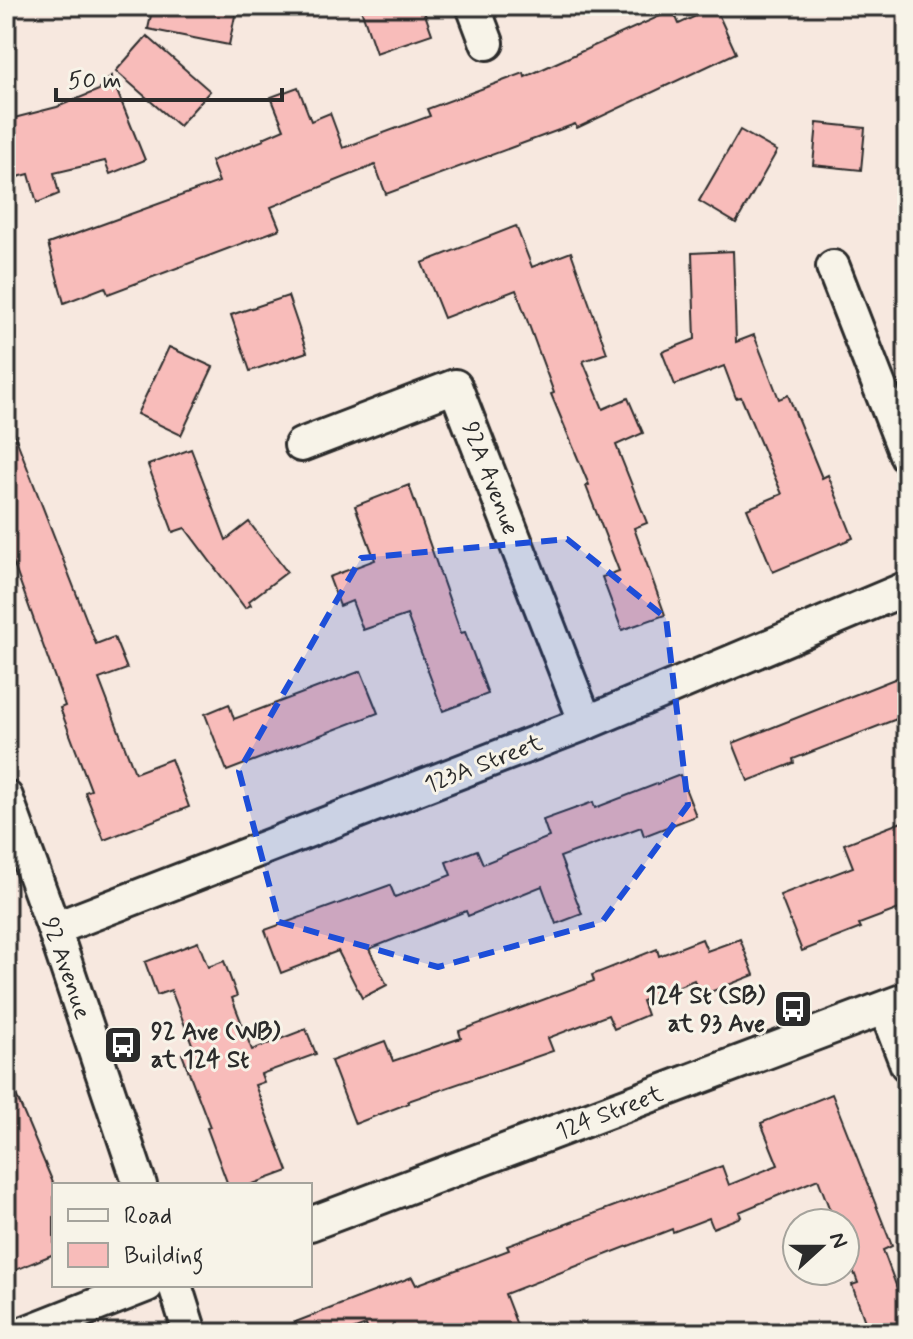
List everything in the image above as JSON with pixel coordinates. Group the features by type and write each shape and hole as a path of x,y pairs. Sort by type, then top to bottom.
{"street":[{"path":"473,6 487,43"},
{"path":"833,267 907,457"},
{"name":"92A Avenue","path":"301,445 455,386 586,723"},
{"name":"123A Street","path":"54,929 586,723 907,588"},
{"name":"92 Avenue","path":"6,797 139,1183"},
{"path":"896,1003 907,1065"},
{"name":"124 Street","path":"312,1223 896,1003"},
{"path":"25,1333 142,1287"},
{"path":"176,1287 190,1333"}],"highlighted area":[{"path":"567,539 666,618 688,805 602,922 438,967 279,922 239,771 361,558"}],"building":[{"path":"153,6 237,6 229,45 148,29"},
{"path":"360,6 422,6 432,34 376,53"},
{"path":"715,7 736,53 577,128 575,124 386,194 375,165 271,207 280,229 108,294 105,287 64,303 48,244 219,182 211,161 284,129 271,97 298,87 311,121 330,113 343,148 430,116 427,109 524,73 525,77 673,10 679,24"},
{"path":"147,36 210,91 179,126 116,71"},
{"path":"111,76 145,160 110,174 105,161 54,173 59,194 37,203 29,174 6,180 6,120 57,107 99,90"},
{"path":"817,123 865,128 861,170 813,165"},
{"path":"740,130 777,151 736,223 699,201"},
{"path":"516,226 532,267 571,252 607,353 583,361 603,409 628,398 643,433 616,445 647,523 634,528 665,615 622,630 602,577 619,571 586,486 589,485 551,394 554,393 516,290 444,318 422,263"},
{"path":"733,251 736,342 754,335 779,399 788,395 822,478 828,475 853,538 773,572 747,509 782,494 741,397 736,398 724,366 675,385 662,352 695,339 692,253"},
{"path":"288,296 307,352 250,371 231,315"},
{"path":"169,347 213,367 181,435 137,414"},
{"path":"8,418 96,644 114,637 127,669 99,679 135,773 171,759 189,807 104,840 85,792 91,790 60,708 65,706 6,543"},
{"path":"191,449 226,540 249,522 287,572 249,601 251,605 245,608 185,528 173,532 148,465"},
{"path":"409,485 461,633 465,632 488,694 443,711 407,615 363,630 352,601 340,606 329,577 375,560 355,506"},
{"path":"361,671 378,713 227,771 205,714 229,704 234,719"},
{"path":"907,674 907,715 793,759 794,763 748,781 733,743"},
{"path":"680,775 696,816 644,836 641,827 560,857 582,914 556,924 542,886 468,916 466,911 369,949 387,985 362,998 338,951 281,973 265,930 390,885 395,897 451,875 446,862 477,850 483,864 549,837 543,820 593,802 595,808"},
{"path":"907,820 907,906 802,951 780,895 853,867 844,844"},
{"path":"702,939 707,951 740,939 754,975 700,996 694,980 642,1001 647,1015 614,1029 608,1015 548,1038 553,1051 408,1101 355,1124 331,1061 385,1041 393,1061 461,1038 459,1031 594,981 592,975 657,949 659,956"},
{"path":"198,942 208,967 224,961 237,996 232,998 252,1050 306,1029 316,1054 261,1074 264,1082 255,1085 288,1171 255,1183 227,1183 182,1054 194,1049 171,990 157,995 145,962"},
{"path":"6,1071 53,1183 52,1255 6,1274"},
{"path":"832,1094 892,1246 883,1250 907,1315 907,1333 869,1333 853,1287 861,1287 861,1207 829,1207 818,1179 739,1212 741,1217 713,1228 709,1218 673,1232 672,1229 505,1294 520,1333 369,1333 366,1325 344,1333 267,1333 412,1277 416,1285 509,1250 507,1246 722,1166 729,1185 778,1165 761,1123"}],"place":[{"name":"124 St (SB) at 93 Ave","path":"793,1009"},
{"name":"92 Ave (WB) at 124 St","path":"123,1045"}]}
